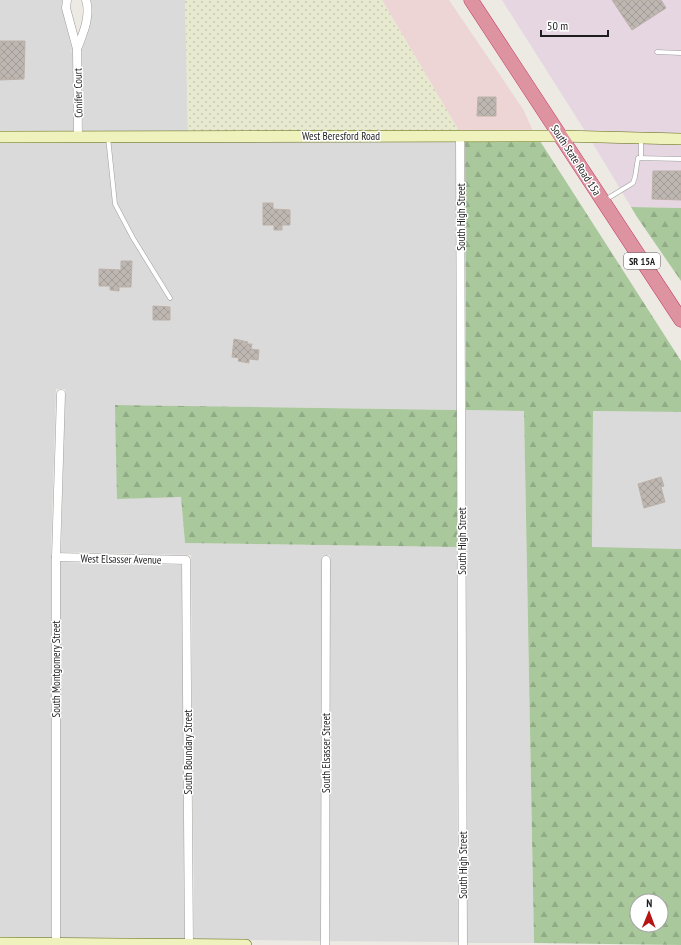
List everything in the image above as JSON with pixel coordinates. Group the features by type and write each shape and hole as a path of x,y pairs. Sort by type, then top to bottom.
{"highway":[{"name":"South State Road 15a","path":"471,0 681,320"}],"street":[{"name":"Conifer Court","path":"67,0 66,8 77,49 78,137"},
{"name":"Conifer Court","path":"77,49 86,20 88,9 86,0"},
{"name":"South High Street","path":"460,136 463,945"},
{"name":"West Beresford Road","path":"0,137 560,136 681,140"},
{"name":"South Montgomery Street","path":"56,943 56,557 60,394"},
{"name":"West Elsasser Avenue","path":"56,557 186,560"},
{"name":"South Boundary Street","path":"186,560 186,944"},
{"name":"South Elsasser Street","path":"325,945 326,560"},
{"path":"0,943 246,945"}],"lane":[{"path":"657,52 681,53"},
{"path":"108,137 116,204 133,238 170,298"},
{"path":"641,138 641,158"},
{"path":"603,201 633,183 638,158 681,159"}],"shaded area":[{"path":"0,0 62,0 62,9 72,49 71,52 73,52 74,132 0,132"},
{"path":"91,0 185,0 188,132 83,132 82,50 90,21 92,8"},
{"path":"382,0 449,0 523,109 533,131 459,131"},
{"path":"502,0 681,0 681,134 585,131"},
{"path":"456,141 457,410 116,405 181,497 185,543 457,547 458,942 330,941 330,555 322,556 321,941 194,939 191,555 61,552 65,389 56,389 51,552 51,938 0,938 0,142"},
{"path":"592,142 681,145 681,208 631,207"},
{"path":"466,410 524,411 534,943 467,943"},
{"path":"593,411 681,412 681,549 592,548"},
{"path":"60,562 182,565 185,939 60,938"}],"green space":[{"path":"185,0 382,0 459,131 188,132"},
{"path":"465,141 540,141 681,361 681,412 593,411 592,547 681,549 681,945 534,943 524,411 466,410"},
{"path":"631,207 681,208 681,281 637,217"},
{"path":"115,405 457,410 457,547 185,543 181,497 117,499"}],"building":[{"path":"612,0 661,0 666,8 632,30"},
{"path":"0,41 25,41 24,79 0,80"},
{"path":"478,97 496,97 496,116 477,116"},
{"path":"653,171 681,171 681,200 652,199"},
{"path":"263,203 273,203 273,209 290,210 290,225 282,225 282,230 274,230 274,225 263,225"},
{"path":"121,261 132,261 131,287 119,287 119,291 110,290 110,286 99,286 99,269 121,270"},
{"path":"153,306 170,307 170,320 153,320"},
{"path":"234,339 248,342 247,344 252,344 251,349 259,350 258,360 249,359 249,363 238,361 239,358 232,357"},
{"path":"661,477 664,486 661,487 665,502 644,508 638,484"}]}
